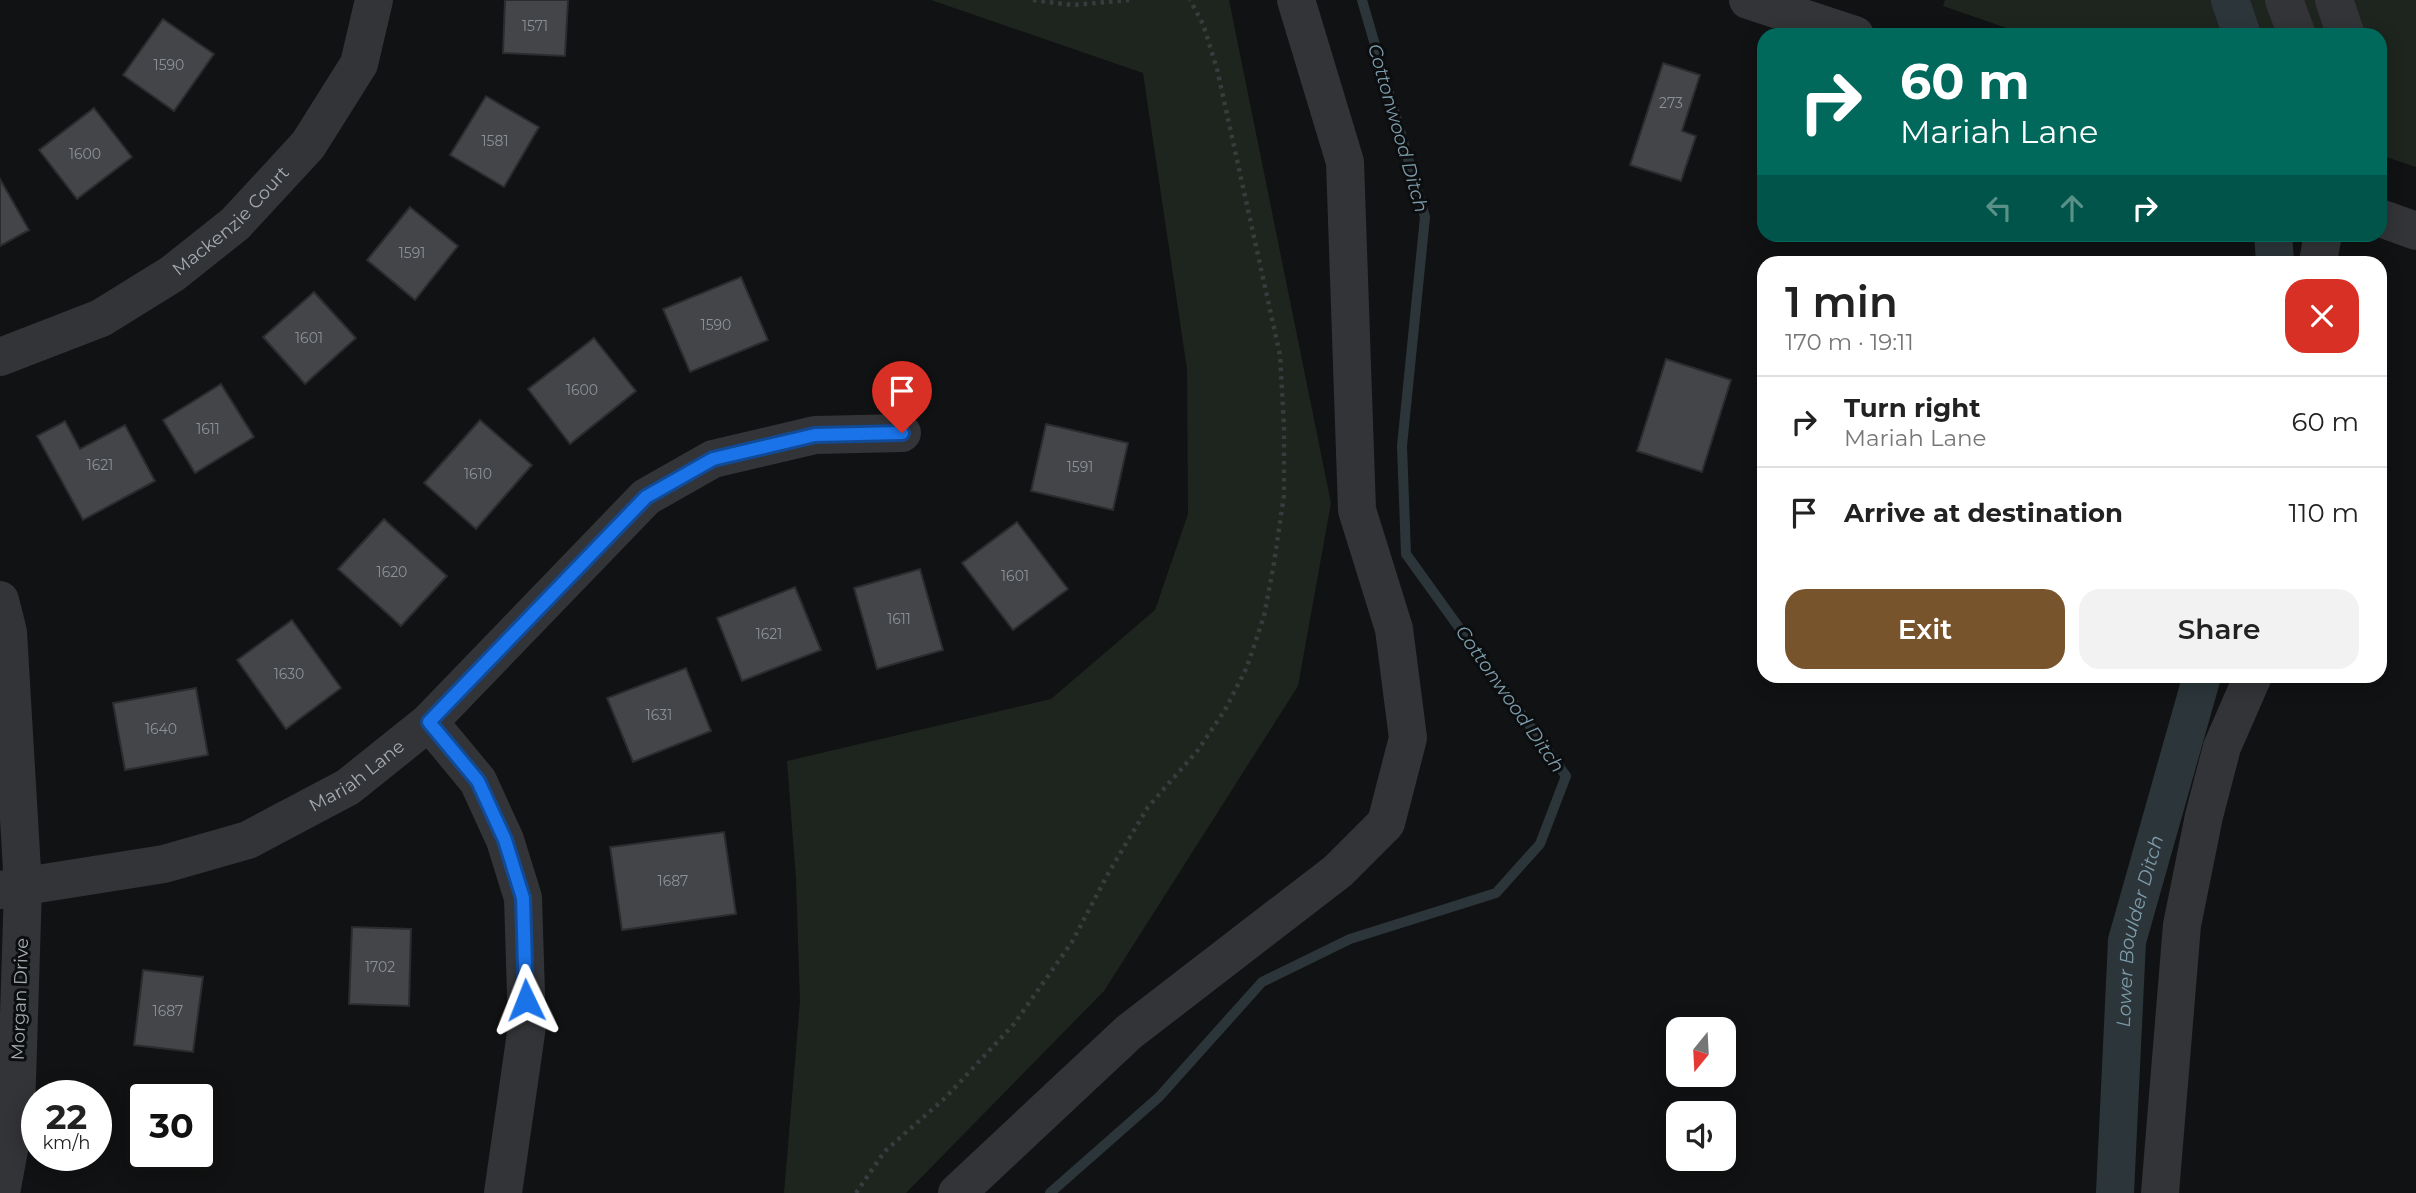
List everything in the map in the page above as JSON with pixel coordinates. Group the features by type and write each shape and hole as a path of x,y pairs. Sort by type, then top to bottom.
{"street":[{"name":"Mackenzie Court","path":"0,357 101,318 172,274 235,224 308,145 359,64 374,0"},
{"path":"957,1193 1129,1031 1338,871 1386,823 1408,738 1394,629 1357,510 1345,162 1296,0"},
{"path":"1748,0 1834,28"},
{"path":"2284,0 2294,28"},
{"path":"2334,0 2344,28"},
{"path":"2387,221 2416,231"},
{"name":"Mariah Lane","path":"12,888 164,864 248,840 348,787 429,722 646,497 713,459 815,435 902,433"},
{"name":"Morgan Drive","path":"0,600 9,645 16,1112 1,1193"},
{"path":"2160,1193 2182,925 2204,816 2222,747 2250,683"},
{"path":"429,722 478,781 505,840 523,898 527,1026 503,1193"}],"path":[{"path":"1033,0 1072,5 1129,0"},
{"path":"856,1193 885,1151 945,1098 1014,1024 1065,952 1108,872 1148,807 1198,750 1224,710 1247,667 1264,616 1275,563 1284,495 1280,355 1217,69 1203,24 1190,0"}],"shaded area":[{"path":"931,0 1229,0 1331,503 1298,686 1104,991 906,1193 784,1193 800,1001 796,880 787,761 1051,699 1155,610 1188,514 1187,369 1143,73"},
{"path":"1945,0 2416,0 2416,167 2387,157 2387,28 2007,28 1943,6"}],"building":[{"path":"505,0 568,0 565,56 503,53"},
{"path":"163,19 214,54 174,111 123,75"},
{"path":"1663,63 1700,75 1682,131 1696,136 1681,181 1630,165"},
{"path":"486,96 539,127 504,187 450,155"},
{"path":"94,108 132,157 77,199 39,150"},
{"path":"0,179 29,230 0,246"},
{"path":"410,207 458,246 415,300 367,260"},
{"path":"741,277 768,340 690,372 663,309"},
{"path":"314,292 356,338 305,384 263,337"},
{"path":"594,338 636,391 570,444 528,389"},
{"path":"1666,359 1731,380 1702,472 1637,451"},
{"path":"221,384 254,437 195,473 163,420"},
{"path":"480,420 532,465 476,529 424,483"},
{"path":"65,421 80,449 125,425 155,481 83,520 37,436"},
{"path":"1046,424 1128,443 1113,510 1031,491"},
{"path":"384,519 447,576 401,626 338,569"},
{"path":"1017,522 1068,589 1013,630 962,563"},
{"path":"920,569 943,650 877,669 854,588"},
{"path":"795,587 821,650 742,681 717,618"},
{"path":"292,620 341,688 286,729 237,660"},
{"path":"686,668 711,731 633,762 607,698"},
{"path":"196,688 208,755 125,770 113,703"},
{"path":"724,832 736,914 622,930 610,847"},
{"path":"352,927 411,929 409,1006 349,1004"},
{"path":"143,970 203,977 193,1052 134,1045"}],"waterway":[{"name":"Cottonwood Ditch","path":"1050,1193 1159,1097 1262,982 1350,939 1496,893 1540,844 1566,776 1406,554 1402,446 1425,217 1362,0"},
{"name":"Lower Boulder Ditch","path":"2230,0 2240,28"},
{"name":"Lower Boulder Ditch","path":"2274,242 2275,256"},
{"name":"Lower Boulder Ditch","path":"2115,1193 2127,941 2200,683"}],"route":[{"path":"526,1000 523,898 505,840 478,781 429,722 646,497 713,459 815,435 902,433"}]}
